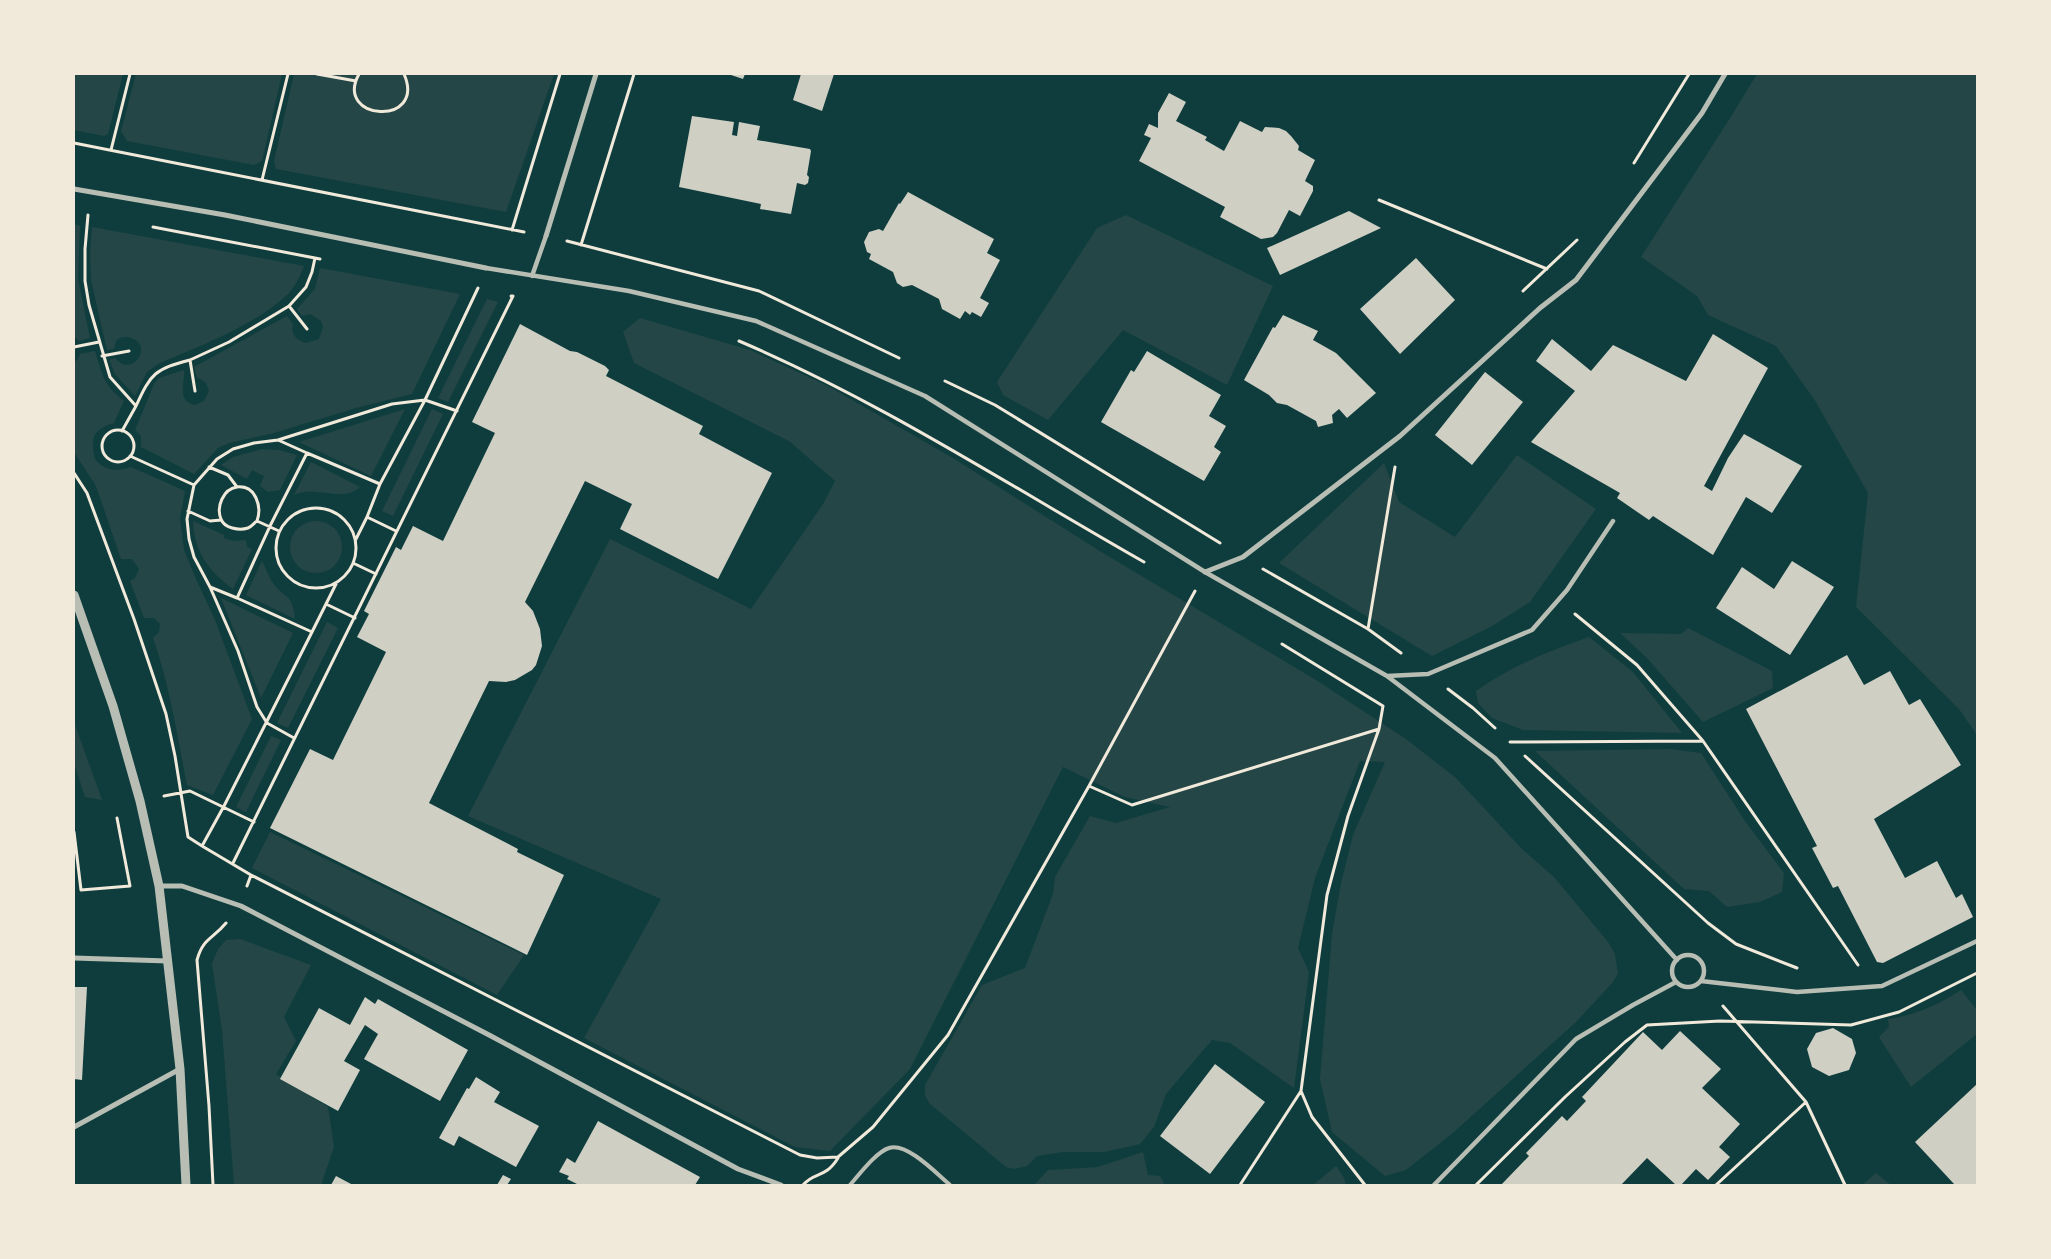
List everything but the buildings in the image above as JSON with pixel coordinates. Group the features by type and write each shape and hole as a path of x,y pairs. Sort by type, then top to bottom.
{"street":[{"path":"532,276 596,74"},
{"path":"1206,572 1243,557 1400,436 1540,308 1576,280 1702,113 1724,74"},
{"path":"74,189 225,215 486,268 629,291 756,321 926,396 1206,572 1388,676 1495,758 1677,960"},
{"path":"1388,676 1428,674 1532,630 1557,599 1567,590 1613,521"},
{"path":"74,595 113,706 140,801 159,886 180,1069 186,1185"},
{"path":"159,886 182,886 241,906 500,1041 738,1170 781,1185"},
{"path":"1701,981 1797,992 1882,986 1977,941"},
{"path":"1686,955 1698,960 1704,971 1701,981 1696,985 1680,986 1676,982 1672,971 1677,960 1686,955"},
{"path":"74,958 168,961"},
{"path":"1434,1185 1576,1039 1676,982"},
{"path":"74,1127 180,1069"}],"lane":[{"path":"850,1185 880,1153 890,1147 903,1148 950,1185"}],"path":[{"path":"111,150 130,74"},
{"path":"262,180 288,74"},
{"path":"317,74 356,82"},
{"path":"359,74 356,82 356,95 360,102 366,109 383,113 391,111 404,100 408,92 408,83 404,74"},
{"path":"512,230 560,74"},
{"path":"581,245 634,74"},
{"path":"1633,165 1689,74"},
{"path":"74,143 546,236"},
{"path":"1379,200 1576,280"},
{"path":"81,214 98,217"},
{"path":"88,215 84,249 85,281 89,305 102,356 110,377 136,406"},
{"path":"145,226 324,260"},
{"path":"1518,296 1577,239"},
{"path":"122,431 152,376 166,366 190,360 229,342 289,306 306,287 315,258"},
{"path":"469,286 487,290"},
{"path":"356,539 342,517 332,511 320,508 307,509 295,513 285,521 279,531 276,557 281,569 290,579 300,585 312,588 325,588 346,575 354,564 356,539 380,484 424,400 478,288"},
{"path":"504,294 523,298"},
{"path":"233,862 513,296"},
{"path":"289,306 307,329"},
{"path":"733,339 794,365 848,392 1148,564"},
{"path":"74,347 99,342"},
{"path":"102,356 129,351"},
{"path":"190,360 195,391"},
{"path":"294,738 267,723 257,706 238,651 210,587 194,557 189,539 188,511 194,485 209,467 233,449 254,443 278,440 392,404 424,400 457,412"},
{"path":"114,431 122,431 129,435 133,441 133,449 130,456 124,461 109,460 104,455 103,440 114,431"},
{"path":"1368,629 1400,436"},
{"path":"278,440 380,484"},
{"path":"237,598 270,526 307,453"},
{"path":"130,456 194,485"},
{"path":"209,467 228,476 237,487 255,495 260,512 257,521 249,528 239,530 229,527 221,520 219,510 221,499 237,487"},
{"path":"74,473 87,492 166,714 176,756 188,837 233,862 251,875 800,1155 816,1158 838,1157"},
{"path":"188,511 210,521 221,520"},
{"path":"367,517 396,531"},
{"path":"257,521 279,531"},
{"path":"354,564 376,574"},
{"path":"802,1185 832,1168 838,1157 873,1126 948,1035 1089,786 1206,572"},
{"path":"202,846 267,723 337,582"},
{"path":"1187,586 1203,596"},
{"path":"210,587 312,632"},
{"path":"1557,599 1637,665 1703,741 1861,970"},
{"path":"326,604 355,618"},
{"path":"1281,643 1383,706"},
{"path":"1240,1185 1301,1091 1327,895 1348,816 1379,729 1388,676"},
{"path":"1089,786 1132,805 1379,729"},
{"path":"1510,742 1703,741"},
{"path":"224,806 254,822"},
{"path":"213,1185 209,1097 197,960 201,945 218,933 241,906 251,875"},
{"path":"1476,1185 1565,1097 1625,1042 1647,1025 1720,1021 1736,1022 1806,1102 1845,1185"},
{"path":"1301,1091 1312,1118 1365,1185"},
{"path":"1716,1185 1806,1102"}],"shaded area":[{"path":"74,74 123,74 108,134 104,136 74,130"},
{"path":"136,74 282,74 262,161 254,165 127,141 121,131"},
{"path":"294,74 554,74 506,212 276,169 274,161"},
{"path":"1757,74 1977,74 1977,735 1959,709 1856,607 1868,493 1814,399 1776,346 1708,315 1697,296 1641,257"},
{"path":"1126,215 1273,286 1227,385 1123,330 1048,420 1003,395 997,382 1097,228"},
{"path":"74,224 80,226 78,279 90,338 79,341 74,336"},
{"path":"92,227 304,266 298,280 289,293 276,304 261,315 227,334 158,364 147,372 135,396 115,374 109,360 115,358 128,365 134,363 141,353 141,347 138,342 125,337 116,341 114,349 107,350 91,280"},
{"path":"320,268 460,294 412,394 356,408 274,433 229,443 218,448 194,474 141,447 141,436 135,430 154,384 159,378 184,370 183,396 189,403 195,405 204,401 209,391 206,383 197,377 194,367 287,316 293,324 292,331 297,339 306,343 319,339 323,327 321,321 310,314 302,316 297,309 315,289"},
{"path":"487,299 498,302 448,402 438,398"},
{"path":"640,318 750,350 826,385 953,458 1103,553 1316,680 1406,739 1456,778 1522,849 1554,877 1608,942 1615,954 1618,973 1613,982 1577,1021 1454,1132 1406,1170 1385,1176 1332,1132 1320,1079 1332,934 1341,883 1353,835 1385,762 1360,761 1315,878 1298,948 1309,972 1294,1088 1230,1043 1212,1040 1166,1094 1154,1127 1140,1144 1104,1152 1063,1152 1037,1156 1027,1166 1014,1169 1006,1167 929,1103 925,1095 925,1085 982,985 1025,968 1053,894 1055,877 1090,816 1116,823 1170,807 1125,797 1063,767 910,1069 830,1151 795,1147 584,1038 661,899 468,816 610,539 751,609 823,504 835,481 789,441 634,363 623,332"},
{"path":"95,351 108,385 124,401 114,423 101,428 95,435 93,445 95,459 103,466 111,469 120,470 131,467 185,491 180,518 184,550 215,620 252,719 213,795 187,785 169,692 153,638 159,632 160,624 154,618 144,618 130,581 135,578 139,569 132,559 121,559 96,486 74,452 74,362 80,354"},
{"path":"405,409 371,476 299,442"},
{"path":"432,409 443,414 393,516 382,511"},
{"path":"262,449 279,450 297,455 280,490 268,492 260,486 264,476 252,470 247,479 221,465 233,457"},
{"path":"1517,455 1596,509 1530,602 1492,626 1432,656 1279,563 1384,463 1399,502 1455,537"},
{"path":"311,462 360,487 353,492 345,494 302,492 294,495"},
{"path":"193,521 224,535 224,538 233,541 246,540 247,547 252,549 233,589 204,560 196,542"},
{"path":"316,521 326,523 334,529 340,537 342,547 340,557 334,565 326,571 316,573 306,571 298,565 292,557 290,547 292,537 298,529 306,523"},
{"path":"262,561 273,583 290,600 295,619 246,595"},
{"path":"221,598 293,633 261,698"},
{"path":"327,622 338,628 288,728 277,723"},
{"path":"1688,628 1772,671 1773,688 1703,722 1646,657 1620,633 1681,634"},
{"path":"1589,637 1633,672 1682,733 1523,730 1492,718 1478,703 1476,691 1489,682 1545,654"},
{"path":"74,722 102,800 85,797 74,763"},
{"path":"271,736 281,740 246,812 236,807"},
{"path":"1670,749 1701,753 1745,821 1784,873 1782,892 1760,902 1727,907 1709,891 1684,889 1535,751"},
{"path":"270,832 524,955 497,995 252,868"},
{"path":"240,939 311,965 284,1017 296,1041 276,1074 328,1107 334,1147 321,1185 234,1185 222,1030 212,964 218,949 226,940"},
{"path":"1961,990 1977,1010 1977,1034 1911,1087 1879,1037 1889,1027 1888,1019 1926,1009"},
{"path":"1143,1152 1148,1175 1160,1176 1165,1185 1034,1185 1048,1170 1098,1167"},
{"path":"1336,1166 1346,1185 1313,1185"},
{"path":"1876,1173 1891,1185 1862,1185"}]}
